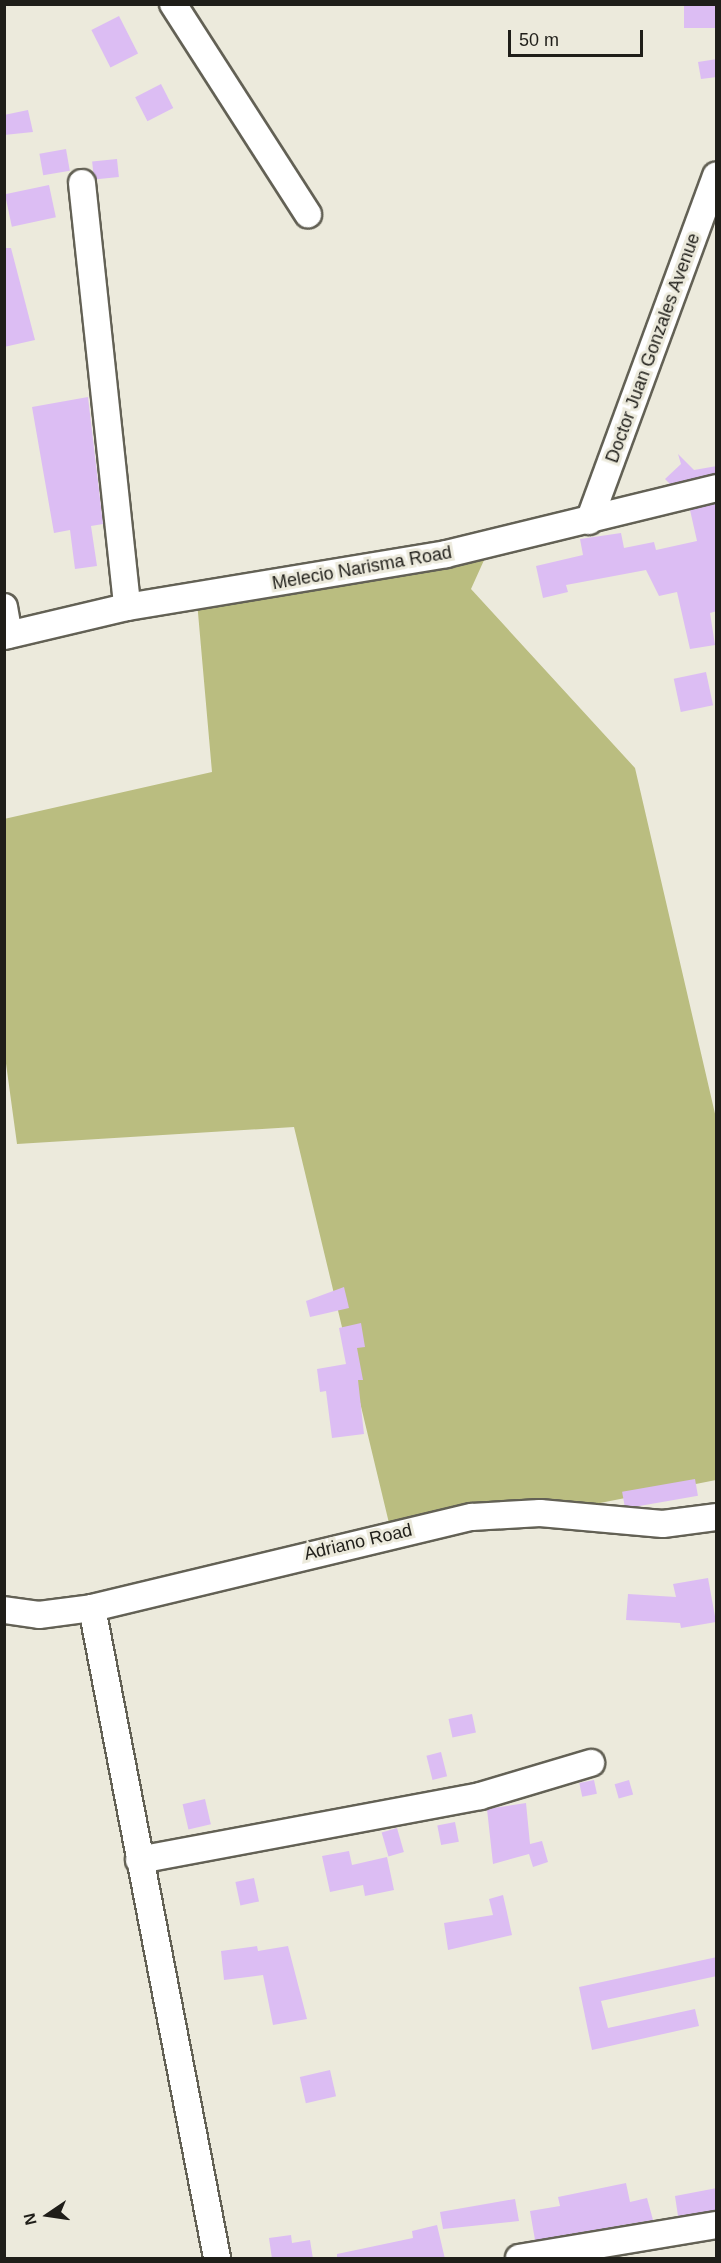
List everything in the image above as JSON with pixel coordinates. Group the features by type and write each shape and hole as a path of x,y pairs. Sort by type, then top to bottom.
{"street":[{"path":"173,4 308,214"},
{"name":"Doctor Juan Gonzales Avenue","path":"589,521 717,176"},
{"path":"82,183 127,607"},
{"name":"Melecio Narisma Road","path":"7,636 127,607 446,554 717,488"},
{"path":"4,607 7,636"},
{"name":"Adriano Road","path":"4,1610 39,1615 92,1608 472,1517 540,1513 663,1524 717,1517"},
{"path":"92,1608 217,2259"},
{"path":"139,1860 480,1796 591,1763"},
{"path":"519,2259 717,2225"}],"green space":[{"path":"485,558 471,589 635,768 716,1118 716,1480 394,1544 294,1127 17,1144 4,1049 4,819 212,772 196,590"}],"building":[{"path":"684,4 716,4 716,28 684,28"},
{"path":"119,16 138,53 110,67 91,30"},
{"path":"717,59 717,77 701,79 698,62"},
{"path":"161,84 173,108 147,121 135,97"},
{"path":"28,110 33,132 4,135 4,115"},
{"path":"66,149 70,171 43,175 39,154"},
{"path":"117,159 119,177 94,180 92,162"},
{"path":"49,185 56,217 12,227 5,194"},
{"path":"4,248 11,248 35,340 4,347"},
{"path":"88,397 103,524 91,526 97,566 75,569 70,530 54,533 32,407"},
{"path":"678,454 694,470 717,466 717,473 670,484 665,479 681,464"},
{"path":"717,503 717,611 710,613 715,645 690,649 677,592 659,596 646,570 566,585 568,592 543,598 536,566 583,555 580,539 621,533 624,548 654,542 656,550 697,541 690,510"},
{"path":"706,672 713,705 681,712 674,679"},
{"path":"344,1287 349,1308 310,1317 306,1301"},
{"path":"361,1323 365,1347 357,1348 363,1380 358,1380 364,1434 332,1438 326,1391 320,1392 317,1369 346,1364 339,1328"},
{"path":"695,1479 698,1496 625,1509 622,1492"},
{"path":"708,1578 716,1622 681,1628 680,1623 626,1620 628,1594 676,1597 673,1584"},
{"path":"472,1714 476,1733 452,1738 449,1719"},
{"path":"441,1752 447,1776 432,1780 426,1756"},
{"path":"594,1780 597,1794 582,1797 579,1783"},
{"path":"629,1780 633,1794 619,1799 615,1784"},
{"path":"205,1799 211,1824 188,1830 183,1804"},
{"path":"526,1803 530,1844 542,1841 548,1862 533,1867 529,1854 493,1864 487,1809"},
{"path":"455,1822 459,1842 441,1845 437,1825"},
{"path":"397,1828 404,1852 389,1856 382,1832"},
{"path":"349,1851 352,1865 387,1857 394,1890 365,1896 363,1885 330,1892 322,1856"},
{"path":"254,1878 259,1901 240,1905 235,1882"},
{"path":"503,1895 512,1935 448,1950 444,1923 493,1915 489,1899"},
{"path":"257,1946 258,1951 288,1946 307,2019 273,2025 263,1975 224,1980 221,1951"},
{"path":"717,1957 717,1976 601,2001 608,2028 695,2009 699,2026 592,2050 579,1987"},
{"path":"330,2070 336,2096 306,2103 300,2077"},
{"path":"626,2183 630,2202 647,2198 653,2220 535,2240 530,2211 560,2206 558,2197"},
{"path":"717,2188 717,2210 678,2216 675,2196"},
{"path":"515,2199 519,2221 443,2229 440,2212"},
{"path":"437,2225 445,2259 337,2259 337,2254 413,2238 412,2231"},
{"path":"291,2235 292,2243 310,2240 313,2259 272,2259 269,2238"}]}
